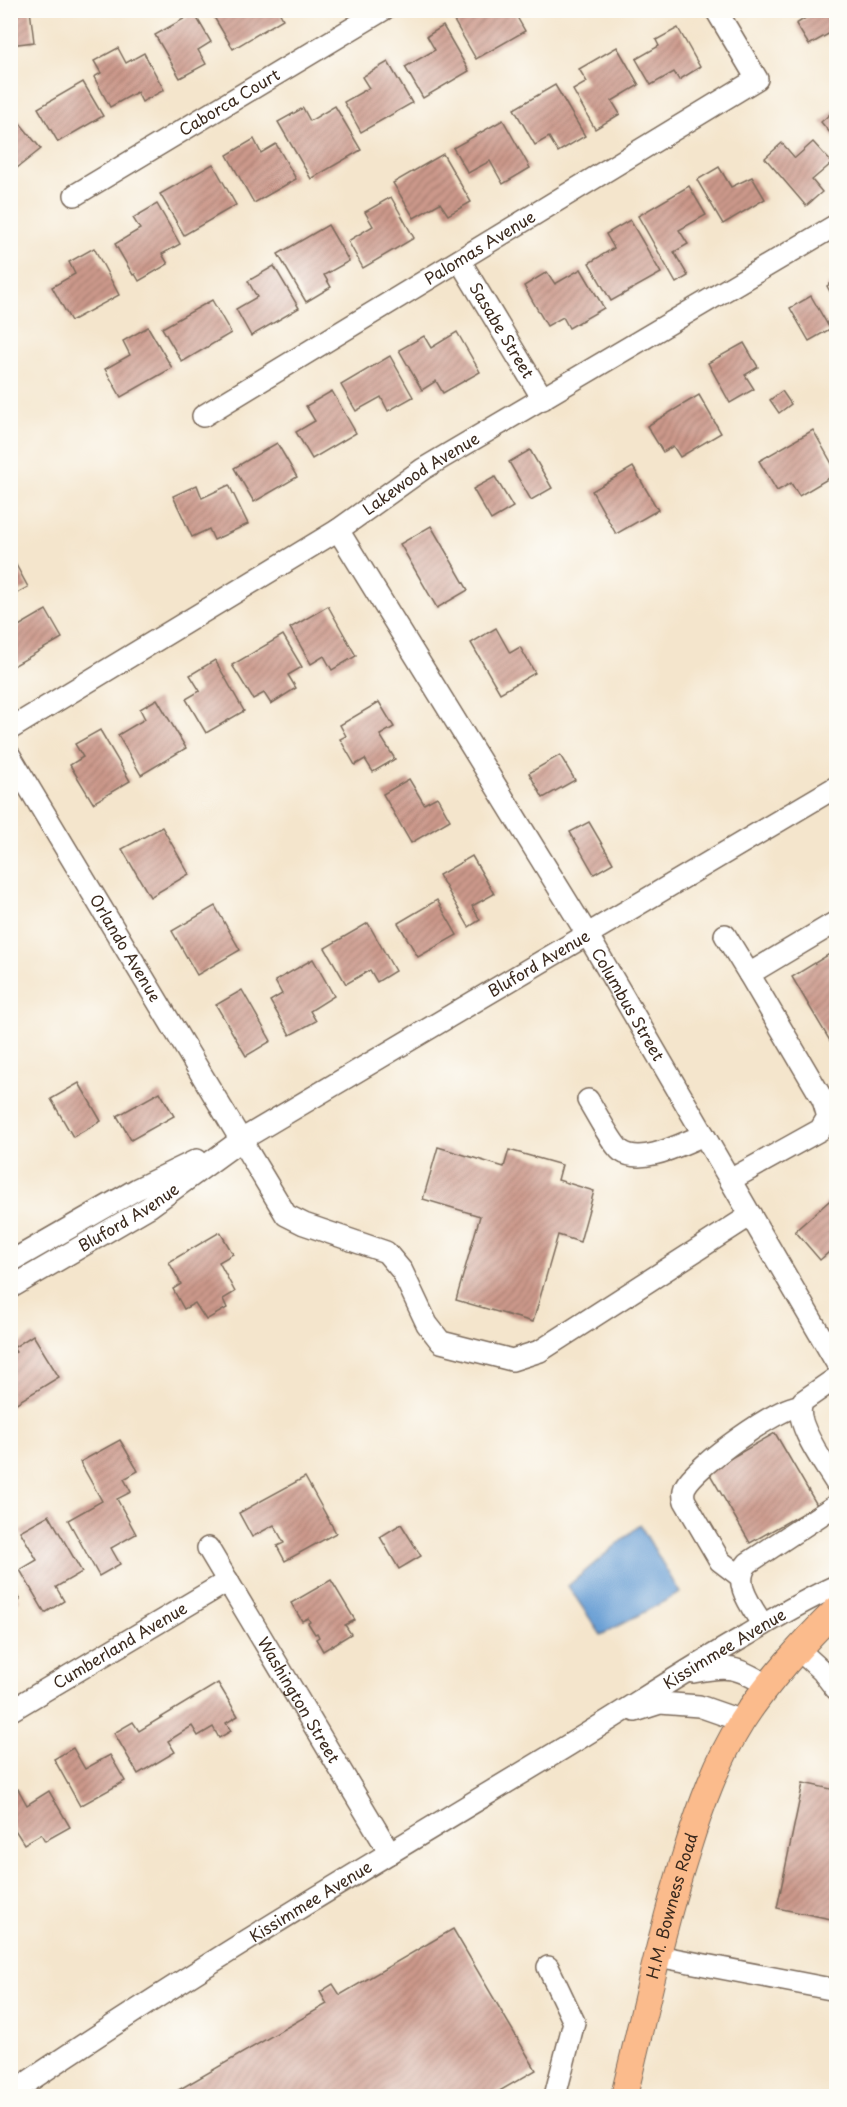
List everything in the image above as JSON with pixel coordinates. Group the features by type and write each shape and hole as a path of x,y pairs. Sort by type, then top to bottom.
{"main road":[{"path":"742,1721 768,1686 837,1610"},
{"name":"H.M. Bowness Road","path":"624,2097 671,1900 704,1798 742,1721"}],"street":[{"name":"Caborca Court","path":"75,195 383,10"},
{"name":"Palomas Avenue","path":"202,416 757,79 716,10"},
{"name":"Lakewood Avenue","path":"10,729 338,530 423,468 837,225"},
{"name":"Sasabe Street","path":"460,261 543,399"},
{"name":"Columbus Street","path":"338,530 587,934 837,1362"},
{"name":"Orlando Avenue","path":"10,756 286,1215 304,1224 386,1252 402,1271 427,1324 441,1342 512,1360 540,1351 751,1215"},
{"name":"Bluford Avenue","path":"10,1263 137,1189 241,1140 837,787"},
{"path":"749,974 837,922"},
{"path":"725,935 824,1100 828,1117 820,1130 730,1180"},
{"path":"588,1100 619,1150 632,1156 652,1155 704,1135"},
{"name":"Bluford Avenue","path":"10,1288 149,1208 241,1140"},
{"path":"837,1378 803,1401 799,1414 806,1432 837,1483"},
{"path":"741,1577 720,1561 685,1501 683,1495 685,1488 722,1449 786,1410 800,1406"},
{"path":"763,1625 742,1588 742,1569 837,1505"},
{"name":"Washington Street","path":"208,1548 390,1853"},
{"name":"Cumberland Avenue","path":"10,1711 228,1581"},
{"name":"Kissimmee Avenue","path":"10,2094 106,2028 615,1717 678,1675 812,1596 837,1586"},
{"path":"799,1650 834,1680"},
{"path":"678,1675 716,1667 744,1671 768,1686"},
{"name":"Kissimmee Avenue","path":"615,1717 660,1703 699,1706 742,1721"},
{"path":"658,1956 837,1990"},
{"path":"548,1967 574,2022 555,2097"}],"water":[{"path":"640,1525 680,1593 601,1635 568,1586"}],"building":[{"path":"10,10 30,10 34,42 10,45"},
{"path":"213,10 278,10 283,19 233,49 211,12"},
{"path":"468,10 480,10 483,16 493,10 513,10 525,31 476,59 453,19"},
{"path":"818,10 836,10 836,39 833,39 830,33 809,45 796,24"},
{"path":"194,13 211,42 198,50 206,64 180,78 155,35"},
{"path":"443,26 469,71 423,98 405,67 435,50 427,36"},
{"path":"678,28 700,67 679,80 674,72 651,85 636,59 659,46 656,40"},
{"path":"617,47 639,85 612,101 620,114 595,129 573,90 587,82 579,69"},
{"path":"118,48 126,63 144,53 164,90 142,102 137,92 110,107 94,77 101,73 94,61"},
{"path":"388,62 412,103 361,132 344,102 369,88 362,77"},
{"path":"83,82 103,116 58,142 38,108"},
{"path":"555,85 585,136 558,152 549,137 535,145 514,109"},
{"path":"335,106 361,150 311,179 278,122 303,108 310,121"},
{"path":"836,109 836,140 821,122"},
{"path":"10,111 41,149 17,168 10,159"},
{"path":"503,120 530,168 503,184 490,161 468,173 453,148"},
{"path":"254,139 261,153 276,144 296,179 254,203 227,155"},
{"path":"813,142 832,163 812,180 822,192 806,206 765,158 782,143 795,158"},
{"path":"443,154 471,202 448,215 440,203 414,218 393,183"},
{"path":"213,164 236,205 184,235 160,194"},
{"path":"719,167 731,187 752,177 765,199 723,224 697,180"},
{"path":"689,186 706,215 679,230 688,244 674,252 688,276 676,283 638,216"},
{"path":"391,197 414,238 363,268 348,241 373,226 365,212"},
{"path":"157,204 180,244 162,254 168,264 139,281 115,244 140,229 133,218"},
{"path":"630,220 661,273 611,301 589,263 614,248 606,234"},
{"path":"328,225 349,261 324,275 331,287 306,302 278,254"},
{"path":"94,248 119,295 71,321 52,287 75,274 69,262"},
{"path":"274,266 299,308 251,336 236,309 257,297 248,281"},
{"path":"581,269 604,308 569,328 563,317 547,326 524,286 547,272 555,284"},
{"path":"836,280 836,303 827,286"},
{"path":"811,296 830,329 809,341 790,308"},
{"path":"212,300 231,333 182,362 162,328"},
{"path":"148,327 172,368 121,397 105,369 130,355 123,341"},
{"path":"457,332 480,372 443,393 436,381 422,390 399,350 424,336 431,348"},
{"path":"744,343 758,367 745,375 754,389 730,403 708,363"},
{"path":"390,356 413,397 388,411 381,397 356,411 341,385"},
{"path":"332,391 356,433 312,459 296,432 315,421 306,406"},
{"path":"782,391 791,404 779,413 770,400"},
{"path":"699,395 721,433 680,457 673,446 663,452 647,426"},
{"path":"813,430 836,474 799,496 791,483 777,491 759,461"},
{"path":"277,443 297,477 254,502 234,468"},
{"path":"530,450 552,488 531,500 509,462"},
{"path":"633,467 658,510 616,534 592,491"},
{"path":"495,477 513,507 491,520 473,489"},
{"path":"197,485 202,498 229,485 248,524 214,540 209,529 192,537 173,496"},
{"path":"431,526 468,590 437,608 400,544"},
{"path":"15,563 28,587 10,597 10,565"},
{"path":"328,606 356,656 332,670 324,656 311,664 290,628"},
{"path":"46,610 62,638 10,668 10,631"},
{"path":"496,628 510,653 520,647 535,673 500,693 471,643"},
{"path":"283,635 302,667 288,675 296,688 271,704 264,693 253,699 232,665"},
{"path":"215,660 244,711 206,733 186,699 200,691 190,675"},
{"path":"157,699 186,748 141,775 118,735 145,719 140,709"},
{"path":"379,702 394,727 380,735 395,759 373,772 365,759 355,765 340,739 346,736 340,725"},
{"path":"100,730 130,781 93,803 70,765 83,757 75,744"},
{"path":"560,755 575,780 543,798 529,773"},
{"path":"409,779 424,804 437,797 450,820 411,843 383,794"},
{"path":"589,822 613,863 594,874 570,832"},
{"path":"162,827 189,874 150,897 122,849"},
{"path":"472,856 494,894 472,906 480,920 469,927 439,875"},
{"path":"437,900 457,935 418,957 398,923"},
{"path":"215,906 240,950 197,975 172,931"},
{"path":"368,923 395,971 377,982 370,970 346,984 325,948"},
{"path":"836,950 836,1051 792,977"},
{"path":"313,959 334,996 310,1011 316,1021 290,1035 270,1001 282,994 275,981"},
{"path":"242,990 271,1041 246,1056 216,1005"},
{"path":"79,1083 101,1121 73,1137 51,1099"},
{"path":"160,1092 174,1116 131,1140 117,1116"},
{"path":"438,1147 504,1167 509,1150 562,1165 558,1180 594,1191 580,1242 558,1235 533,1322 456,1300 480,1216 423,1199"},
{"path":"836,1195 836,1246 820,1260 795,1231"},
{"path":"220,1232 233,1254 219,1262 235,1292 223,1299 227,1308 206,1320 195,1303 184,1309 173,1289 181,1284 169,1262"},
{"path":"33,1335 59,1377 10,1407 10,1355 16,1352 13,1348"},
{"path":"775,1433 817,1505 750,1543 708,1471"},
{"path":"120,1440 138,1471 124,1479 131,1492 117,1499 136,1534 111,1548 120,1564 99,1576 68,1520 102,1501 80,1462"},
{"path":"305,1477 336,1533 285,1561 277,1546 284,1543 274,1525 252,1537 239,1513"},
{"path":"49,1515 82,1572 56,1587 64,1601 45,1613 20,1570 37,1560 20,1531"},
{"path":"401,1524 421,1556 399,1569 380,1537"},
{"path":"331,1580 355,1620 345,1625 351,1634 323,1651 316,1639 319,1637 308,1623 310,1622 308,1618 302,1621 291,1603"},
{"path":"10,1585 20,1600 10,1605"},
{"path":"218,1683 238,1716 226,1723 231,1731 219,1738 213,1727 198,1736 192,1726 168,1741 175,1752 138,1774 114,1733 133,1722 139,1731"},
{"path":"73,1748 85,1769 110,1755 125,1781 80,1806 54,1759"},
{"path":"803,1783 836,1790 836,1920 777,1908"},
{"path":"18,1789 27,1805 49,1791 70,1827 45,1841 41,1834 24,1844 10,1822 10,1794"},
{"path":"453,1929 536,2070 491,2096 168,2096 327,2004 320,1992 333,1984 340,1995"}]}
